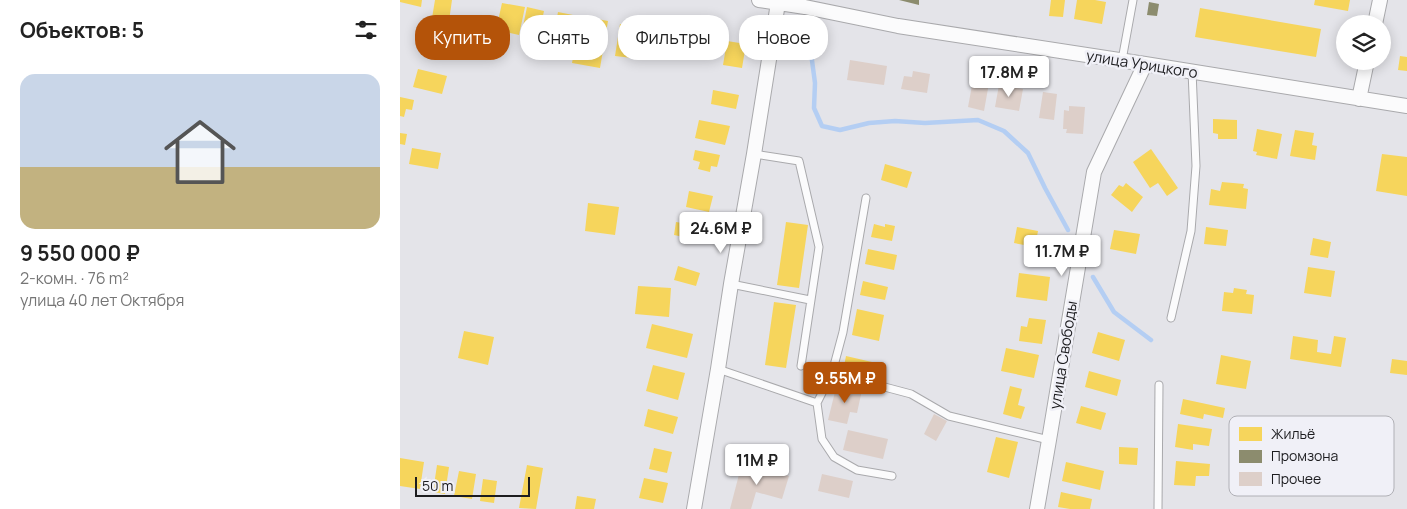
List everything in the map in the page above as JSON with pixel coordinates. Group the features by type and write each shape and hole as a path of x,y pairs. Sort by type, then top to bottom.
{"street":[{"name":"улица Урицкого","path":"759,0 778,3 806,3 898,26 1407,106"},
{"path":"1377,15 1380,0"},
{"path":"694,509 778,3"},
{"name":"улица Свободы","path":"1037,509 1094,172 1145,64"},
{"path":"1359,99 1365,70"}],"lane":[{"path":"1122,60 1133,0"},
{"path":"1171,318 1191,231 1196,166 1192,71"},
{"path":"754,154 799,161 820,247 810,300 801,366"},
{"path":"866,198 843,332 832,373 817,403 822,439 834,457 857,470 892,476"},
{"path":"731,284 810,300"},
{"path":"718,369 817,403"},
{"path":"832,373 911,394 949,416 1049,440"},
{"path":"1158,509 1159,385"}],"building: Жильё":[{"path":"400,0 422,0 421,7 400,2"},
{"path":"435,0 452,0 450,15 432,15"},
{"path":"1051,0 1065,0 1063,17 1049,16"},
{"path":"1077,0 1106,2 1102,24 1074,19"},
{"path":"1315,0 1350,0 1348,11 1314,5"},
{"path":"502,3 525,7 523,15 520,15 519,35 510,33 510,15 499,15"},
{"path":"527,7 544,11 543,15 525,15"},
{"path":"1200,8 1321,29 1316,57 1195,37"},
{"path":"558,12 573,15 557,15"},
{"path":"618,37 618,56 615,56"},
{"path":"729,41 739,43 739,60 743,60 742,68 723,65 724,60 729,60"},
{"path":"1400,56 1407,57 1407,71 1398,70"},
{"path":"573,60 601,60 600,68 572,63"},
{"path":"418,69 447,76 442,94 413,87"},
{"path":"713,90 739,95 736,109 711,104"},
{"path":"400,97 414,100 412,110 406,109 404,117 400,116"},
{"path":"1213,119 1237,120 1237,139 1218,139 1218,134 1213,133"},
{"path":"699,120 730,126 725,145 695,138"},
{"path":"1257,129 1282,134 1277,159 1256,155 1257,152 1253,151"},
{"path":"1295,130 1314,133 1312,145 1317,146 1315,160 1290,156"},
{"path":"400,133 407,134 405,145 400,144"},
{"path":"412,148 441,153 438,169 409,164"},
{"path":"1151,149 1178,188 1167,196 1158,183 1150,188 1133,162"},
{"path":"695,150 720,155 717,167 711,166 710,172 698,169 700,162 693,160"},
{"path":"1382,154 1407,157 1407,196 1376,191"},
{"path":"885,164 912,172 907,188 881,180"},
{"path":"1222,182 1244,184 1243,188 1248,189 1246,209 1209,205 1211,189 1220,191"},
{"path":"1126,183 1143,197 1132,212 1111,195 1119,185 1123,187"},
{"path":"689,191 713,196 709,212 686,207"},
{"path":"588,203 619,207 615,235 585,231"},
{"path":"676,222 707,227 704,241 674,235"},
{"path":"786,222 808,225 799,288 777,285"},
{"path":"874,224 885,227 885,224 895,226 892,241 871,237"},
{"path":"1017,227 1038,231 1035,247 1014,243"},
{"path":"1206,227 1228,230 1226,246 1204,244"},
{"path":"1114,230 1140,234 1136,254 1110,249"},
{"path":"1313,238 1331,242 1328,258 1310,255"},
{"path":"868,249 897,255 894,270 865,264"},
{"path":"678,266 700,273 696,286 674,280"},
{"path":"1308,267 1335,271 1331,297 1304,293"},
{"path":"1019,273 1050,277 1047,301 1016,297"},
{"path":"863,281 888,287 885,300 860,295"},
{"path":"638,286 671,288 669,317 635,314"},
{"path":"1234,288 1247,290 1246,294 1254,295 1252,314 1222,311 1224,292 1233,293"},
{"path":"774,302 796,305 786,368 765,365"},
{"path":"857,309 884,315 879,341 852,335"},
{"path":"1029,318 1046,320 1042,344 1019,341 1021,326 1027,327"},
{"path":"652,324 693,334 687,358 646,348"},
{"path":"464,331 494,337 488,365 458,358"},
{"path":"1098,332 1125,340 1119,361 1092,353"},
{"path":"1293,336 1318,340 1317,352 1331,354 1334,336 1346,338 1341,367 1290,359"},
{"path":"1006,348 1039,355 1034,378 1001,371"},
{"path":"1221,355 1251,361 1246,389 1216,384"},
{"path":"846,356 872,362 869,376 843,371"},
{"path":"1392,359 1407,361 1407,375 1390,373"},
{"path":"653,365 685,373 678,400 646,391"},
{"path":"1089,371 1121,380 1117,396 1085,387"},
{"path":"1010,386 1022,389 1018,405 1025,407 1021,419 1003,414"},
{"path":"1183,399 1225,408 1223,418 1204,414 1203,419 1180,414"},
{"path":"1081,406 1106,413 1101,430 1076,423"},
{"path":"648,409 678,417 673,434 644,426"},
{"path":"1178,424 1212,429 1209,446 1193,444 1193,450 1175,447"},
{"path":"996,437 1018,442 1009,478 987,472"},
{"path":"1119,447 1138,448 1137,465 1119,464"},
{"path":"654,448 672,452 667,473 649,469"},
{"path":"400,458 424,462 420,489 400,486"},
{"path":"1176,461 1210,464 1209,476 1196,476 1195,486 1174,485"},
{"path":"1066,462 1104,471 1100,490 1062,481"},
{"path":"437,465 449,467 445,494 433,492"},
{"path":"527,465 543,468 536,509 519,508"},
{"path":"459,471 476,474 472,499 454,496"},
{"path":"644,478 668,483 663,503 639,498"},
{"path":"483,479 497,481 494,503 480,501"},
{"path":"1061,492 1092,499 1090,509 1058,507"},
{"path":"577,496 596,499 594,509 575,509"}],"building: Промзона":[{"path":"899,0 919,0 919,5"},
{"path":"1149,2 1159,4 1157,16 1147,15"}],"building: Прочее":[{"path":"850,60 887,66 884,85 847,80"},
{"path":"913,71 930,74 927,93 901,89 904,76 912,77"},
{"path":"973,80 989,83 984,111 968,107"},
{"path":"999,85 1023,89 1019,111 995,107"},
{"path":"1043,92 1057,94 1054,120 1039,118"},
{"path":"1069,106 1085,107 1083,134 1066,133 1067,129 1063,129 1064,110 1069,111"},
{"path":"837,384 862,390 857,413 850,412 847,424 828,420"},
{"path":"934,414 947,421 936,441 924,434"},
{"path":"848,430 888,439 883,459 843,450"},
{"path":"742,463 789,476 782,499 756,492 751,509 730,509"},
{"path":"822,474 853,481 849,498 818,491"}],"waterway":[{"path":"812,60 815,83 814,108 822,126 840,130 869,123 895,121 925,123 978,120 1004,131 1028,153 1068,230"},
{"path":"1093,277 1114,312 1151,340"}]}
